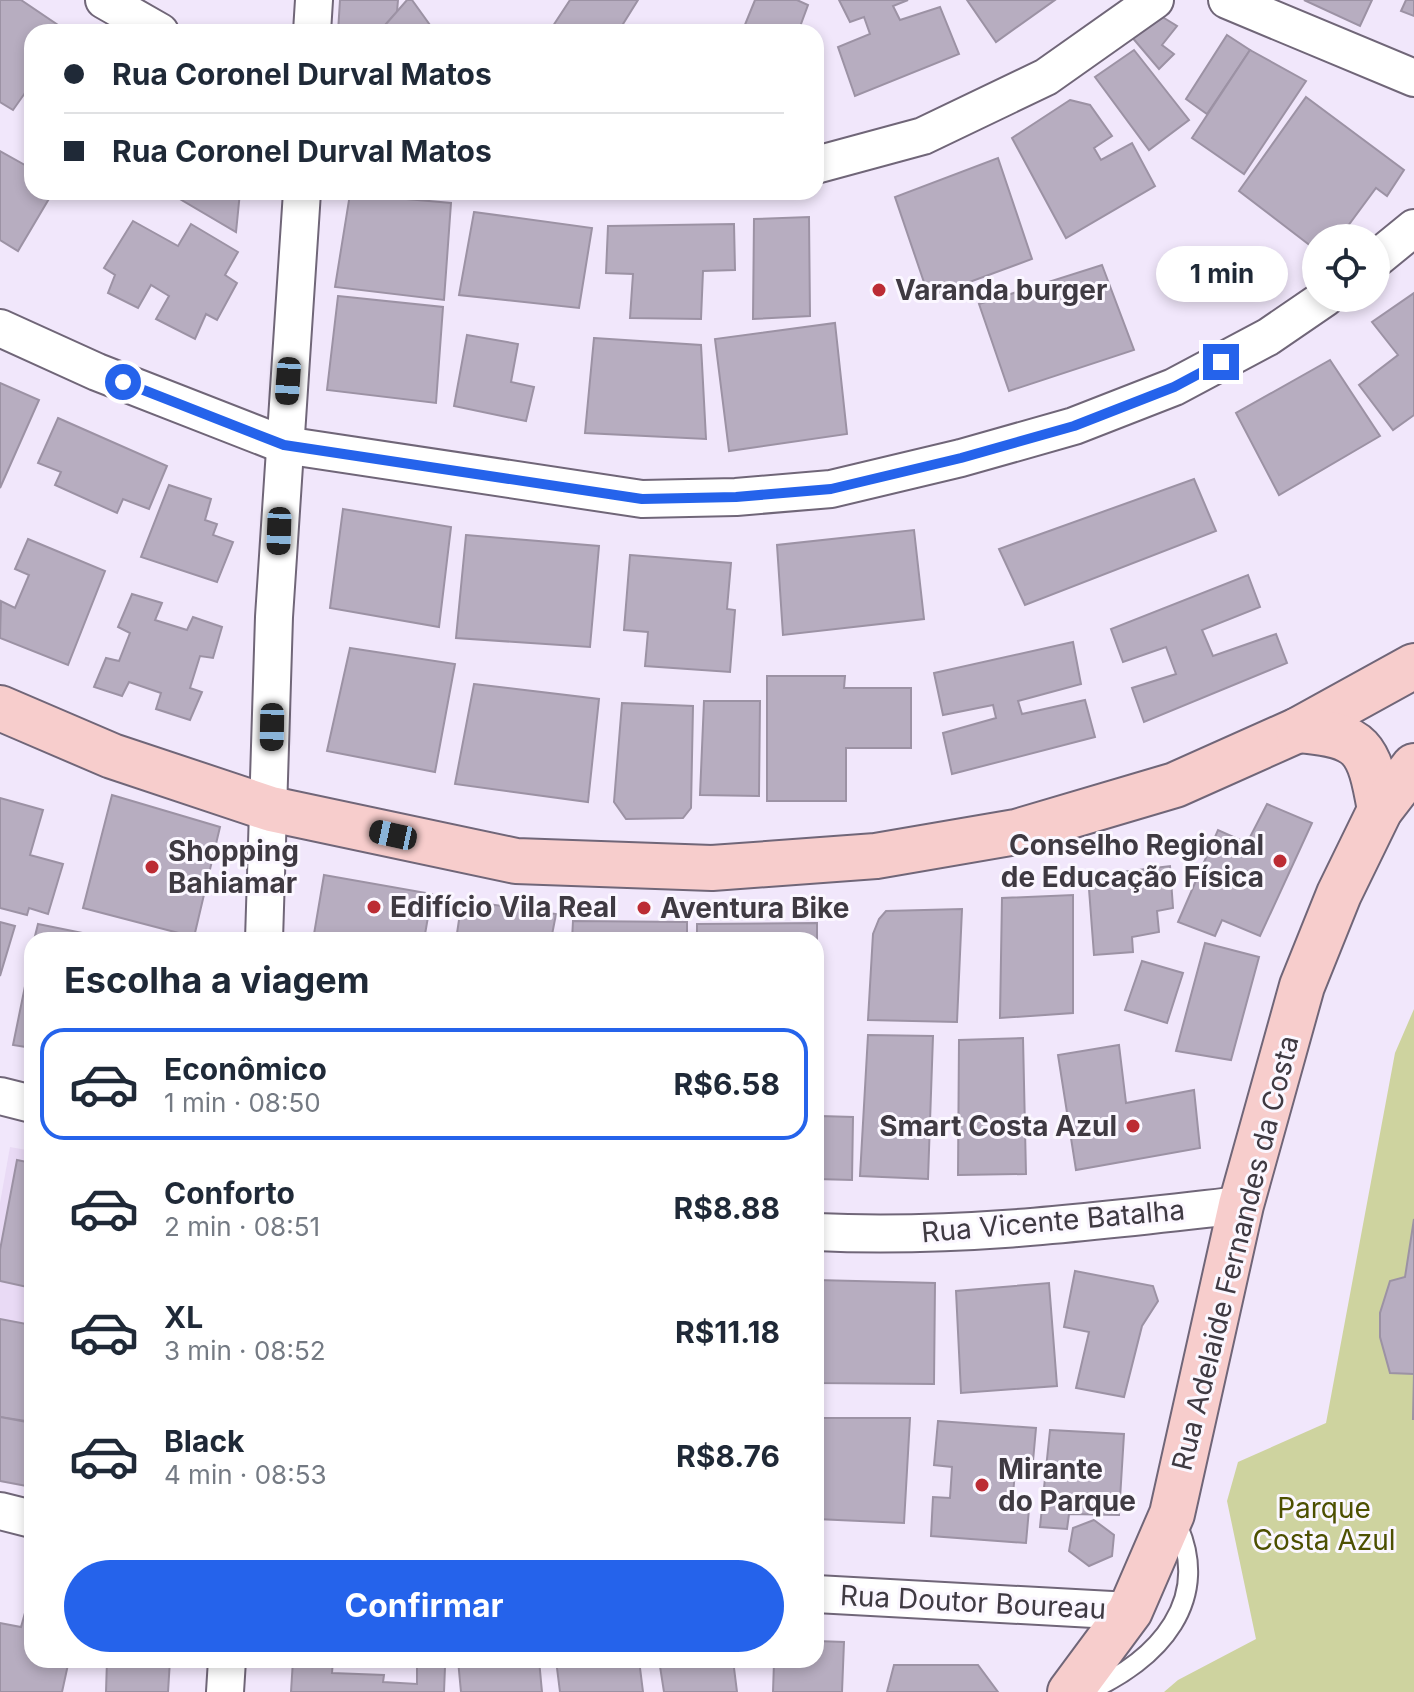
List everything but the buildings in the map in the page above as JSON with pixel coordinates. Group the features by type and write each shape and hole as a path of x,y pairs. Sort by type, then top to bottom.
{"street":[{"path":"104,0 146,24"},
{"path":"312,24 314,0"},
{"path":"824,163 923,136 1046,77 1155,0"},
{"path":"1227,0 1414,78"},
{"path":"264,932 271,809 274,617 301,200"},
{"path":"1390,248 1414,228"},
{"path":"0,328 97,372 284,445 642,499 736,497 831,489 961,458 1074,426 1174,387 1268,337 1305,312"},
{"path":"0,708 112,756 271,809 516,861 712,868 876,856 1016,832 1175,785 1298,730 1414,666"},
{"path":"1298,730 1336,733 1357,745 1373,769 1380,810"},
{"name":"Rua Adelaide Fernandes da Costa","path":"1070,1692 1130,1611 1172,1514 1241,1205 1302,986 1339,894 1380,810 1414,766"},
{"path":"0,1096 24,1102"},
{"name":"Rua Vicente Batalha","path":"824,1232 1024,1230 1241,1205"},
{"path":"0,1511 24,1517"},
{"name":"Rua Doutor Boureau","path":"824,1594 1130,1611"},
{"path":"225,1692 226,1668"}],"lane":[{"path":"1086,1692 1118,1678 1141,1663 1175,1620 1188,1588 1190,1567 1186,1542 1172,1514"}],"shaded area":[{"path":"10,1147 24,1150 24,1486 0,1482 0,1203"}],"green space":[{"name":"Parque Costa Azul","path":"1414,1009 1414,1692 1164,1692 1178,1680 1256,1639 1227,1501 1238,1462 1326,1423 1395,1053"}],"place":[{"name":"Varanda burger","path":"879,290"},
{"name":"Conselho Regional de Educação Física","path":"1280,861"},
{"name":"Shopping Bahiamar","path":"152,867"},
{"name":"Edifício Vila Real","path":"374,907"},
{"name":"Aventura Bike","path":"644,908"},
{"name":"Smart Costa Azul","path":"1133,1126"},
{"name":"Mirante do Parque","path":"982,1485"}],"route":[{"path":"123,382 284,445 642,499 736,497 831,489 961,458 1074,426 1174,387 1221,362"}]}
